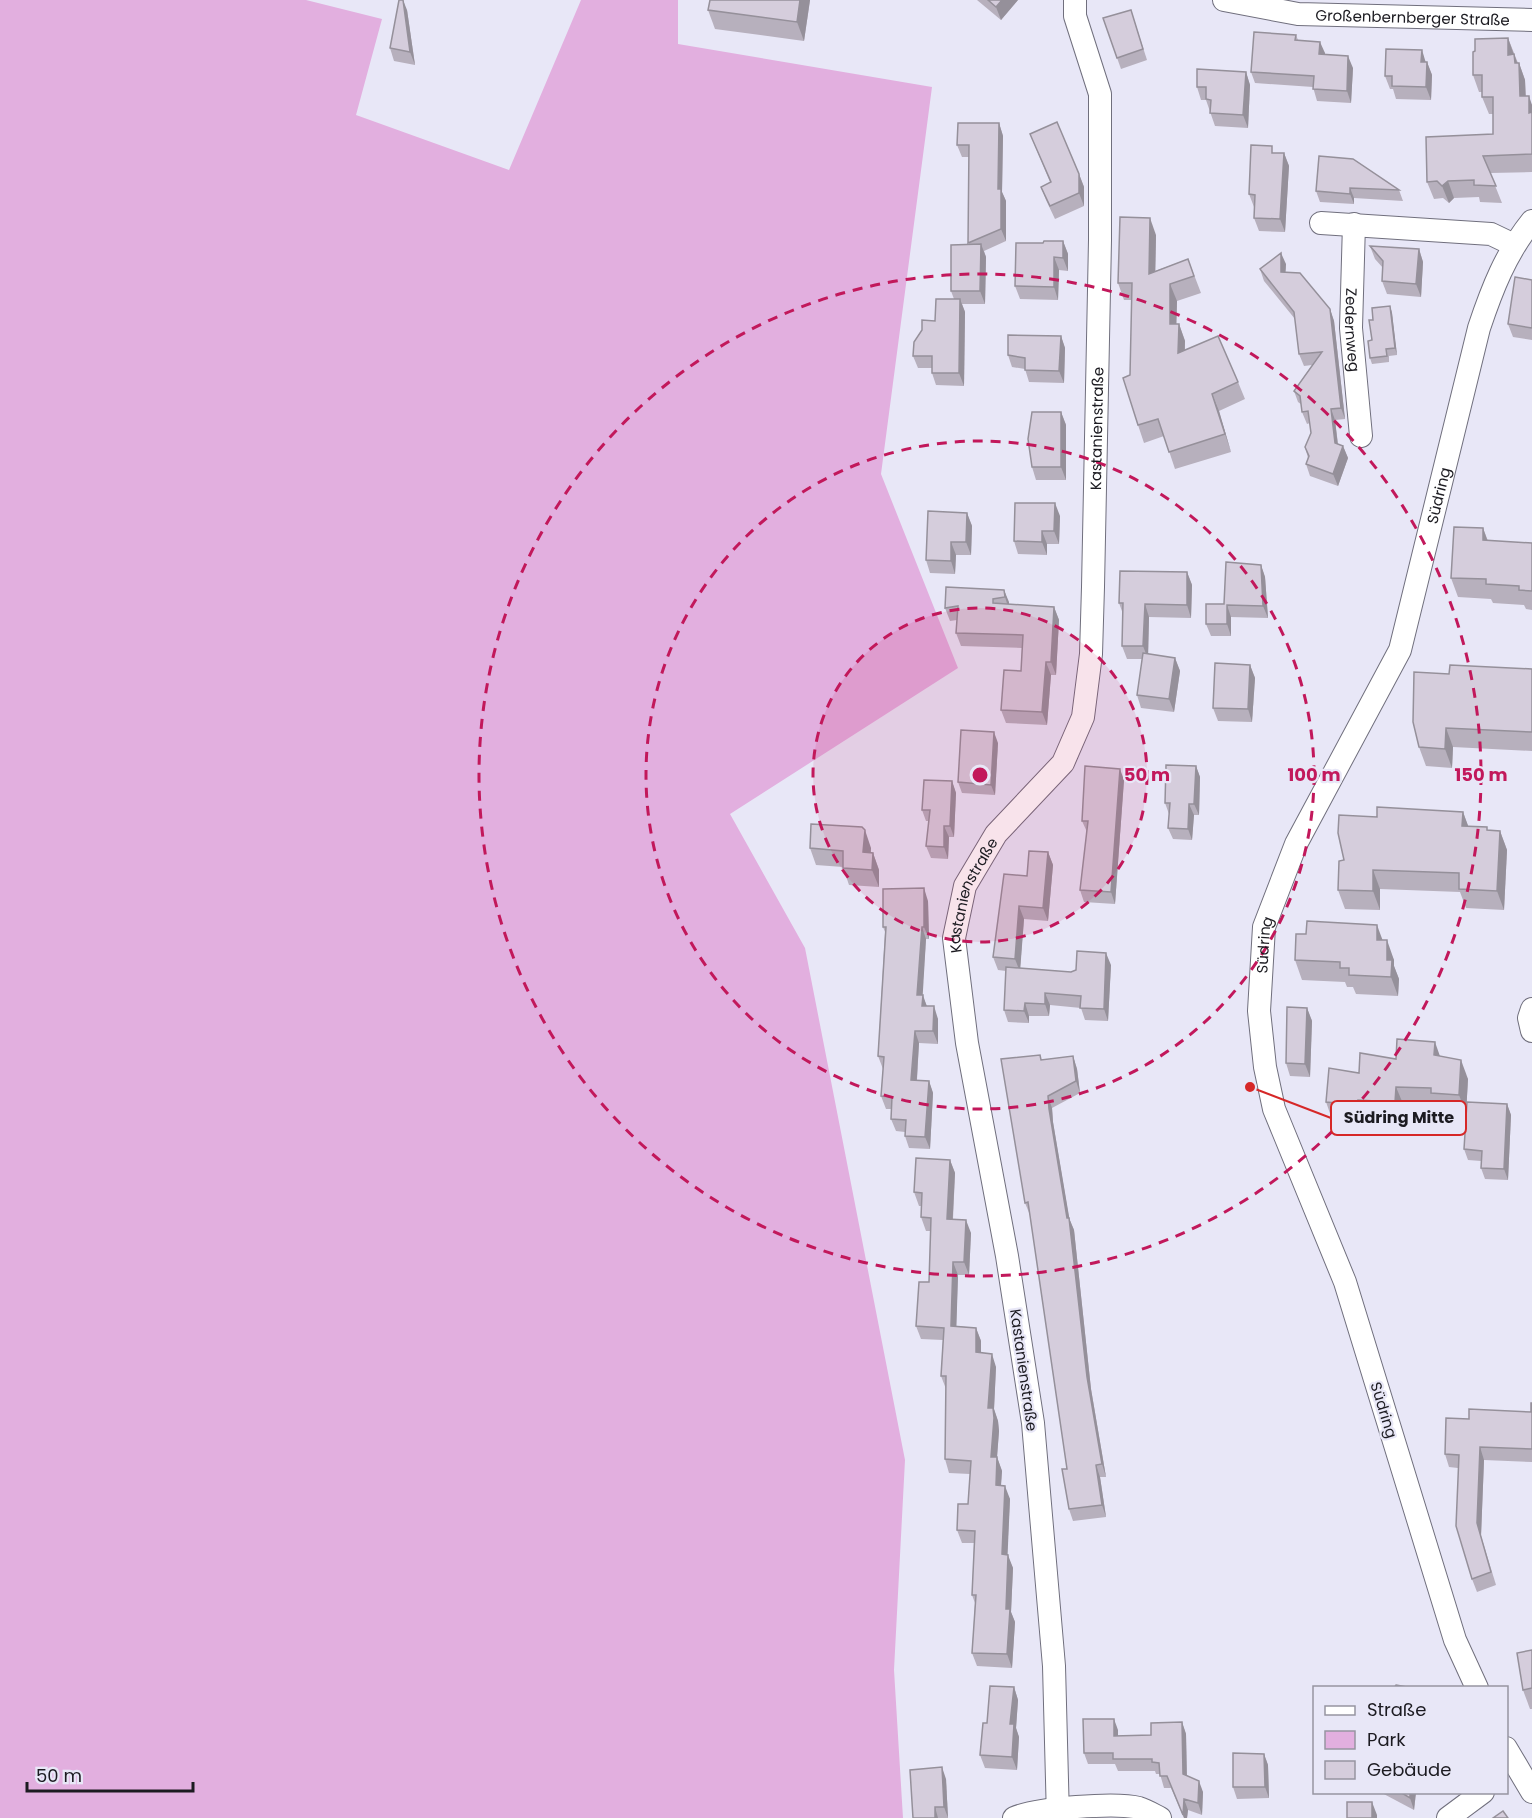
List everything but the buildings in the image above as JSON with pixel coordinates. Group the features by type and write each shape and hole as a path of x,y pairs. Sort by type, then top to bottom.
{"street":[{"name":"Kastanienstraße","path":"1058,1813 1054,1666 1033,1422 1007,1256 967,1043 954,938 964,886 996,834 1063,763 1083,717 1091,654 1100,240 1100,94 1075,16 1075,0"},
{"name":"Großenbernberger Straße","path":"1224,0 1298,14 1532,20"},
{"path":"1321,223 1491,234 1525,234"},
{"name":"Zedernweg","path":"1354,224 1351,328 1361,436"},
{"name":"Südring","path":"1476,1686 1455,1640 1345,1282 1274,1109 1265,1067 1259,1011 1264,927 1296,844 1401,650 1479,328 1494,282 1525,234"},
{"path":"1532,1009 1529,1018 1532,1031"},
{"path":"1508,1755 1513,1774 1532,1792"},
{"path":"1449,1818 1480,1794"},
{"path":"1014,1818 1138,1808 1160,1818"}],"green space":[{"path":"0,0 306,0 382,19 356,115 509,170 581,0 678,0 678,44 932,87 881,474 958,668 730,814 805,948 905,1460 894,1670 903,1818 0,1818"}],"place":[{"name":"Südring Mitte","path":"1250,1087"}]}
